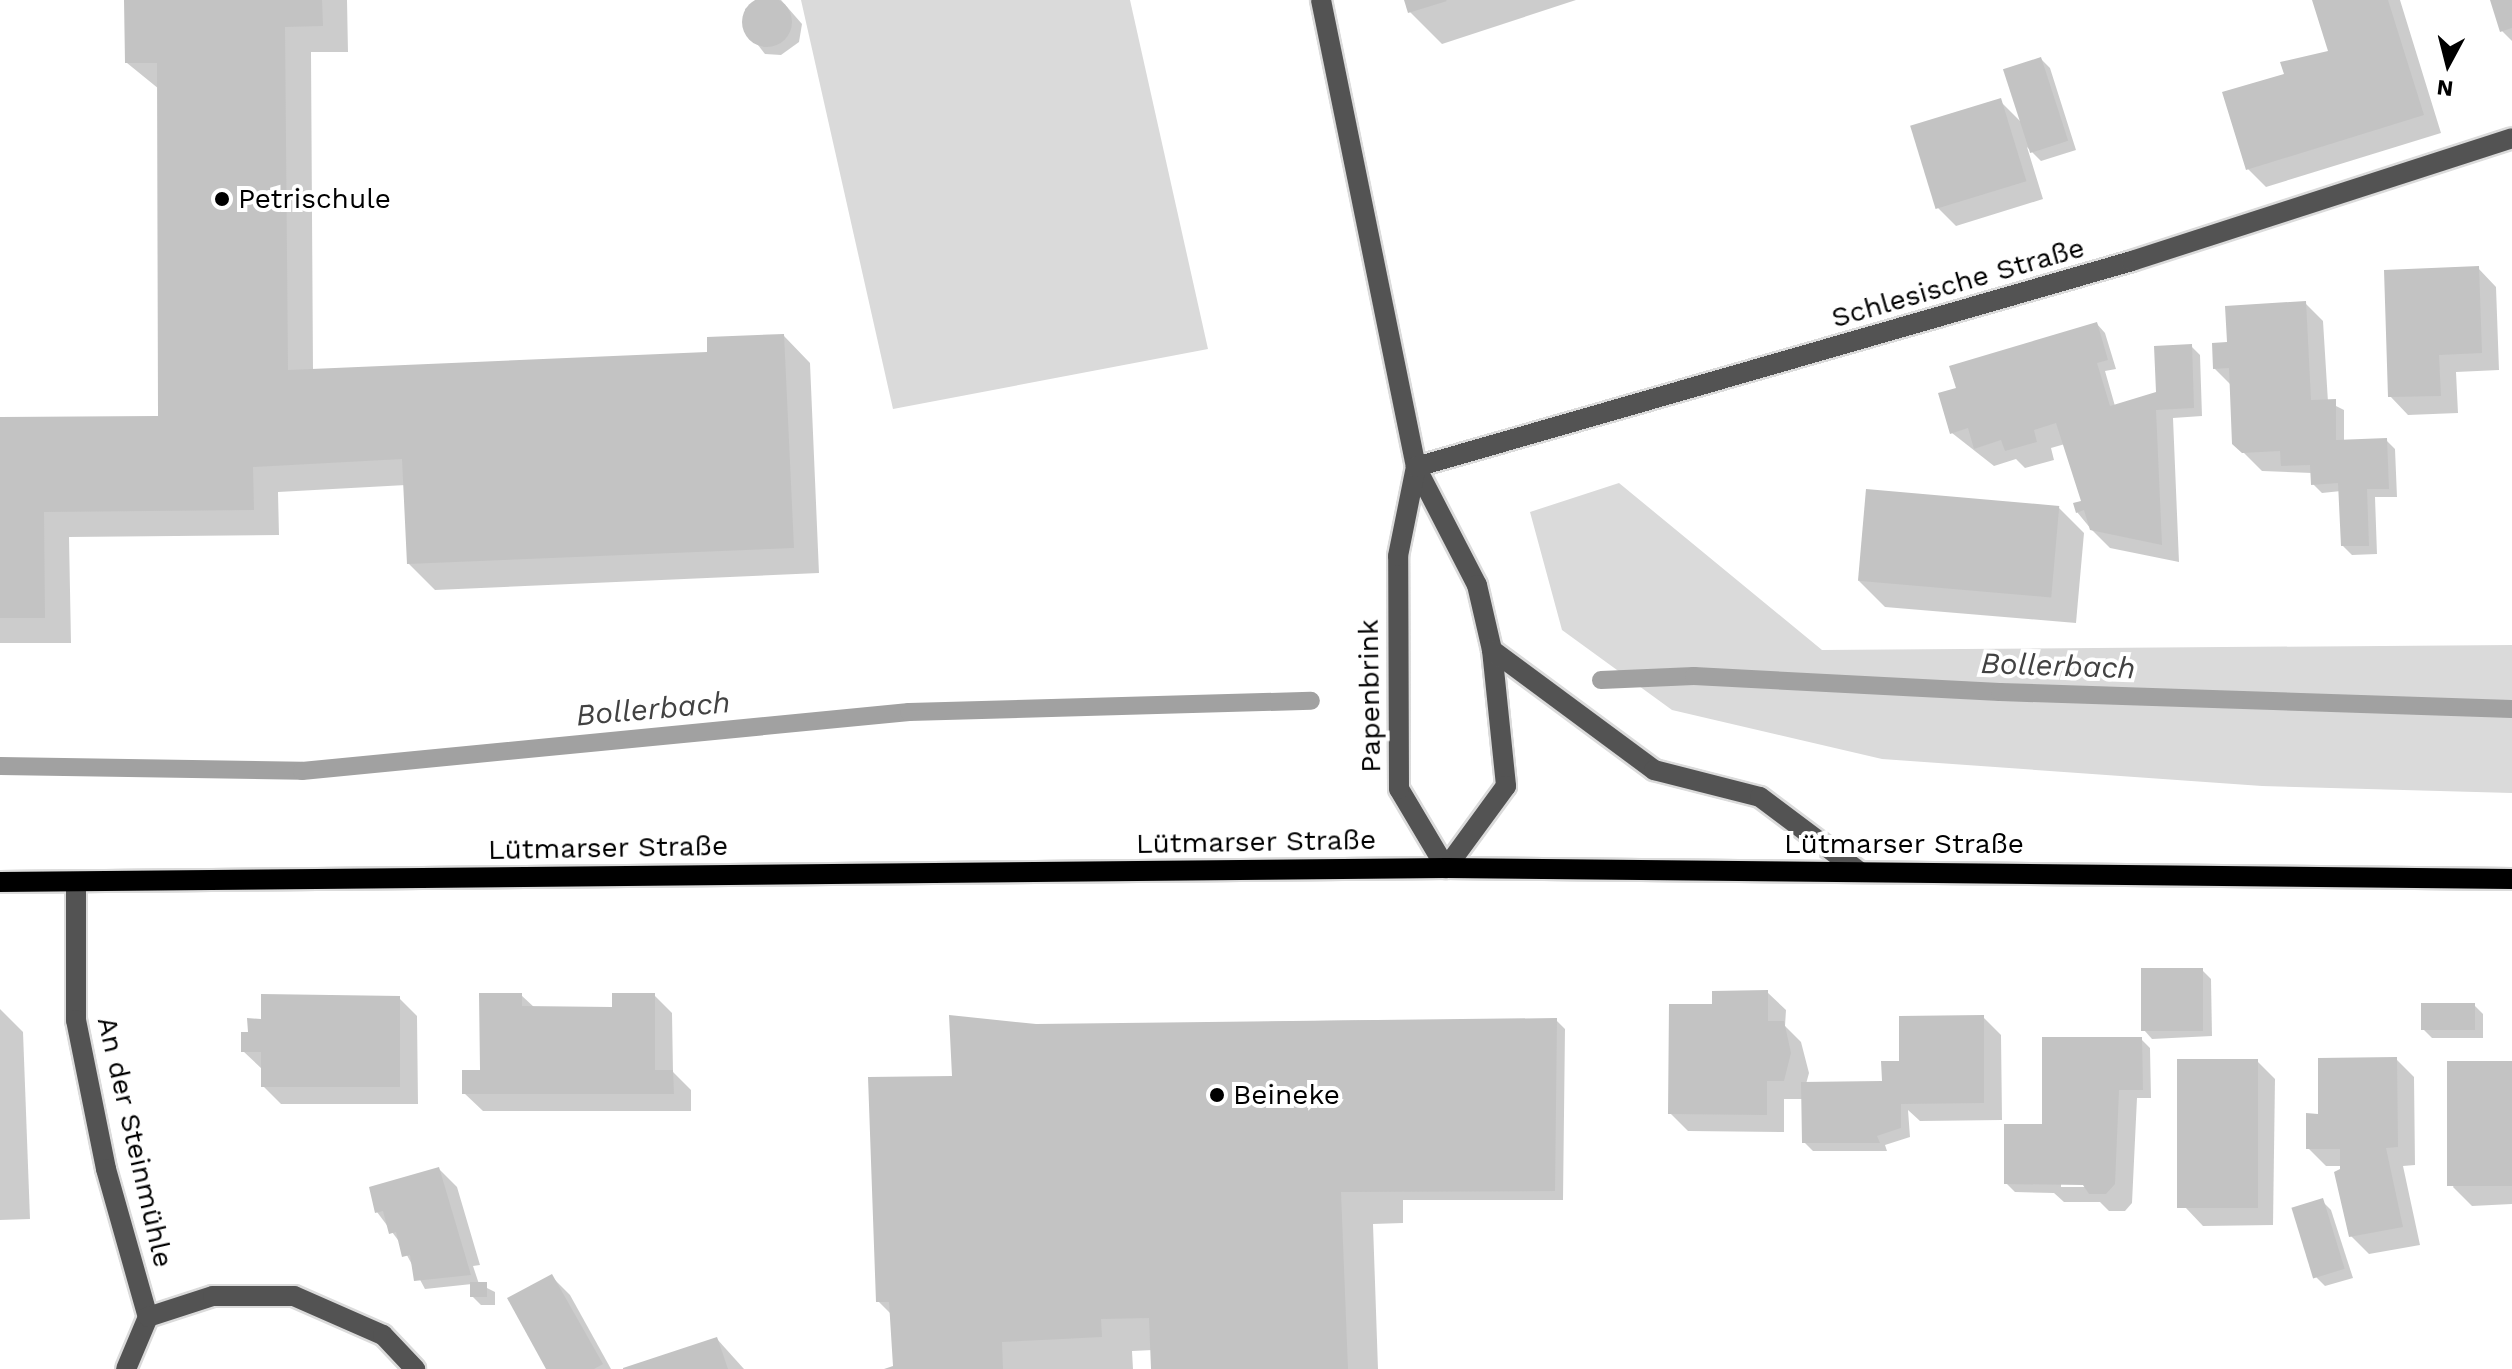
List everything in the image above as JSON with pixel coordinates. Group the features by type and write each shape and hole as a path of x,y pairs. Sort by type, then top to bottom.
{"main road":[{"name":"Lütmarser Straße","path":"0,882 1446,868 2512,879"}],"street":[{"name":"Papenbrink","path":"1321,0 1416,467 1477,585 1492,650 1506,786 1446,868 1399,789 1398,556 1416,467"},
{"name":"Schlesische Straße","path":"1416,467 2118,265 2512,138"},
{"path":"1492,650 1654,770 1760,797 1860,872"},
{"name":"An der Steinmühle","path":"76,882 76,1020 106,1169 148,1317 213,1296 294,1296 383,1335 415,1369"},
{"path":"126,1369 148,1317"}],"shaded area":[{"path":"801,0 1130,0 1208,349 893,409"},
{"path":"1619,483 1822,650 2512,645 2512,793 2262,786 1882,759 1672,710 1562,630 1530,512"}],"building":[{"path":"767,-3 785,4 792,22 785,40 767,47 749,40 742,22 749,4"},
{"name":"Petrischule","path":"124,0 322,0 323,26 285,27 288,370 707,352 707,337 784,334 794,548 407,564 402,459 253,467 254,510 44,512 45,618 0,618 0,417 158,416 157,63 125,63"},
{"path":"1404,0 1446,0 1447,1 1408,13"},
{"path":"2312,0 2388,0 2424,115 2246,170 2222,92 2284,74 2280,62 2328,51"},
{"path":"2490,0 2512,0 2512,28 2500,32"},
{"path":"2041,57 2068,141 2030,153 2003,69"},
{"path":"2001,98 2026,181 1936,209 1910,126"},
{"path":"2479,266 2482,353 2439,355 2441,396 2388,397 2384,270"},
{"path":"2306,301 2311,400 2336,399 2336,440 2387,438 2389,489 2367,489 2369,546 2341,546 2338,483 2311,485 2310,465 2281,466 2280,451 2242,453 2232,444 2229,368 2213,369 2212,343 2227,342 2225,306"},
{"path":"2097,322 2108,360 2097,363 2110,406 2156,392 2154,346 2192,344 2194,408 2156,410 2162,545 2090,530 2084,510 2076,513 2073,503 2081,501 2056,423 2034,430 2037,442 2005,451 2001,440 1974,449 1968,428 1950,434 1938,393 1956,388 1949,366"},
{"path":"1866,489 2059,506 2051,598 1858,581"},
{"path":"2141,968 2203,968 2203,1031 2141,1031"},
{"path":"1768,990 1768,1021 1784,1021 1791,1053 1784,1081 1767,1081 1767,1115 1668,1114 1669,1004 1712,1004 1712,991"},
{"path":"479,993 522,993 522,1006 612,1007 612,993 655,993 655,1070 673,1070 674,1094 462,1094 462,1070 480,1070"},
{"path":"261,994 400,996 400,1087 261,1087 261,1052 241,1052 241,1032 248,1032 247,1018 261,1019"},
{"path":"2421,1003 2475,1003 2475,1030 2421,1030"},
{"path":"949,1015 1036,1024 1557,1018 1555,1191 1341,1192 1348,1369 1151,1369 1149,1318 1101,1319 1102,1337 1002,1342 1003,1369 884,1369 893,1366 889,1302 876,1302 868,1077 952,1076"},
{"path":"1984,1015 1984,1103 1901,1104 1901,1128 1877,1136 1880,1143 1802,1143 1801,1082 1882,1081 1881,1061 1899,1061 1899,1016"},
{"path":"2042,1037 2142,1037 2143,1090 2119,1090 2115,1184 2106,1194 2089,1194 2083,1185 2004,1184 2004,1124 2042,1124"},
{"path":"2397,1057 2398,1147 2386,1148 2403,1227 2349,1237 2334,1172 2340,1169 2340,1149 2306,1149 2306,1113 2318,1114 2318,1058"},
{"path":"2177,1059 2258,1059 2258,1208 2177,1208"},
{"path":"2447,1061 2512,1061 2512,1186 2447,1186"},
{"path":"439,1167 471,1275 414,1281 410,1255 402,1257 396,1232 389,1234 383,1211 375,1213 369,1187"},
{"path":"2323,1198 2345,1269 2313,1278 2291,1208"},
{"path":"552,1274 603,1364 594,1369 546,1369 507,1298"},
{"path":"470,1282 487,1282 487,1297 470,1297"},
{"path":"717,1337 728,1369 623,1369 623,1368"}],"waterway":[{"name":"Bollerbach","path":"1601,680 1694,676 2000,692 2512,709"},
{"name":"Bollerbach","path":"0,766 302,771 909,712 1311,701"}],"place":[{"name":"Petrischule","path":"222,199"},
{"name":"Beineke","path":"1217,1095"}]}
